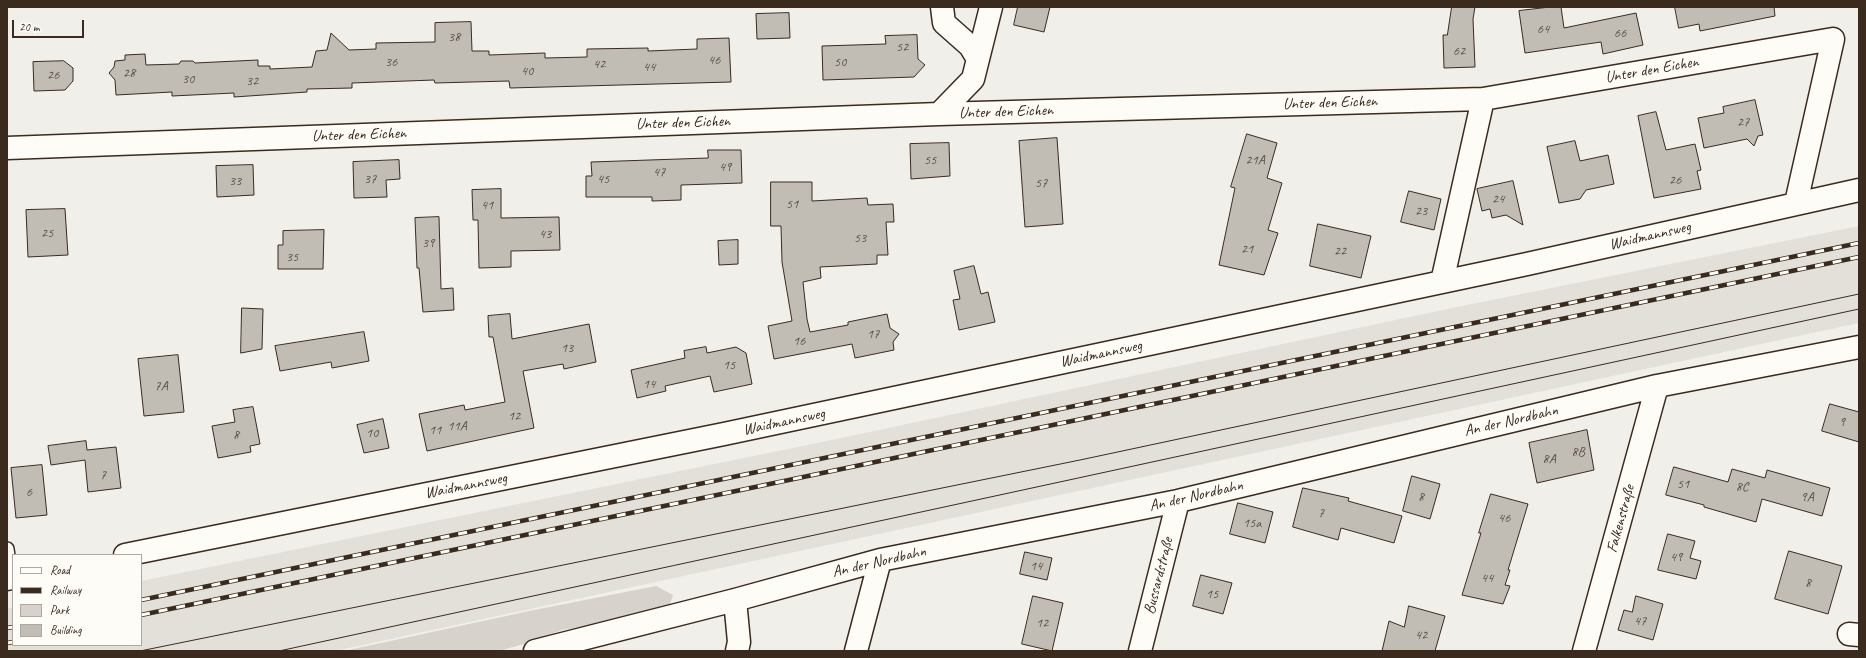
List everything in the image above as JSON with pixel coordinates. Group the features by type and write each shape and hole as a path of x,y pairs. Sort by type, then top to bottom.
{"street":[{"path":"942,7 944,24 970,46 978,59"},
{"path":"939,114 973,79 991,7"},
{"name":"Unter den Eichen","path":"7,148 939,114 1483,99 1833,39 1796,203"},
{"path":"1442,282 1483,99"},
{"name":"Waidmannsweg","path":"130,554 732,433 1442,282 1859,190"},
{"name":"An der Nordbahn","path":"535,651 735,600 880,560 1178,501 1657,386 1859,347"},
{"name":"Falkenstraße","path":"1584,651 1657,386"},
{"name":"Bussardstraße","path":"1140,651 1178,501"},
{"path":"856,651 880,560"},
{"path":"735,600 739,642 737,651"}],"lane":[{"path":"7,549 10,578"}],"shaded area":[{"path":"1859,226 1859,323 335,651 7,651 7,609 12,607 12,646 142,646 142,581 827,441 1452,308"}],"green space":[{"path":"656,586 673,595 667,612 562,630 524,644 499,651 344,651 534,610"}],"building":[{"path":"1018,7 1050,7 1044,32 1014,25"},
{"path":"1452,7 1475,7 1473,19 1475,67 1444,68 1443,35 1447,35"},
{"path":"1561,7 1564,28 1636,13 1643,45 1603,54 1601,42 1525,53 1519,11"},
{"path":"1675,7 1774,7 1775,16 1700,31 1699,24 1679,28"},
{"path":"789,13 790,38 757,39 756,14"},
{"path":"471,22 472,51 489,51 489,55 545,53 545,58 587,57 587,49 648,48 648,51 697,49 697,39 729,38 731,82 510,88 509,81 435,83 434,80 352,83 352,88 307,89 307,92 234,97 234,93 172,96 172,92 116,95 115,80 109,73 114,67 115,61 125,60 125,55 145,54 146,65 179,64 181,61 193,61 195,63 258,60 258,66 270,66 270,69 312,67 316,51 327,50 331,33 349,50 376,49 376,43 435,42 435,23"},
{"path":"917,35 918,59 925,65 914,77 823,80 822,46 886,44 885,36"},
{"path":"64,61 73,68 73,81 65,90 34,91 33,62"},
{"path":"1755,100 1763,135 1758,136 1754,146 1747,139 1704,148 1698,118 1724,113 1723,107"},
{"path":"1656,112 1666,150 1695,144 1701,170 1697,171 1701,189 1654,198 1638,116"},
{"path":"1247,134 1277,143 1267,178 1282,183 1268,230 1278,233 1264,275 1219,265 1235,188 1231,187"},
{"path":"1057,138 1063,224 1025,227 1019,141"},
{"path":"1575,141 1580,161 1608,155 1614,184 1586,190 1580,199 1559,203 1547,147"},
{"path":"949,143 950,176 911,179 910,144"},
{"path":"708,150 741,150 742,183 681,185 681,200 652,201 652,197 586,197 586,176 592,176 591,162 708,158"},
{"path":"399,160 400,179 386,180 387,197 354,198 353,162"},
{"path":"253,165 254,195 217,197 216,166"},
{"path":"1513,181 1523,225 1506,215 1492,218 1490,209 1482,211 1477,189"},
{"path":"771,182 812,182 812,201 867,198 868,205 893,204 894,222 886,222 888,255 877,255 877,264 820,267 821,278 803,282 810,332 848,325 848,322 887,314 890,328 899,334 893,342 894,350 855,358 852,344 774,359 768,326 792,321 782,262 781,226 771,226"},
{"path":"501,189 501,218 559,217 560,250 511,251 511,267 479,268 478,220 473,220 472,190"},
{"path":"1409,191 1441,199 1434,230 1401,222"},
{"path":"65,209 68,255 28,257 26,210"},
{"path":"439,217 441,289 453,288 454,310 423,312 419,268 417,268 415,218"},
{"path":"1318,224 1371,236 1361,278 1310,266"},
{"path":"324,230 323,269 278,269 278,245 283,245 283,231"},
{"path":"738,240 738,264 719,265 718,241"},
{"path":"974,266 981,294 988,292 995,322 959,330 953,300 960,299 954,271"},
{"path":"242,308 263,309 262,349 241,353"},
{"path":"510,314 512,339 589,324 596,362 564,369 563,364 523,371 534,428 427,451 419,414 464,405 465,410 505,402 493,337 489,337 488,316"},
{"path":"364,332 369,361 332,368 331,362 280,371 275,346"},
{"path":"706,347 707,353 736,347 746,353 752,384 714,392 710,376 665,386 666,391 637,398 631,370 685,358 684,351"},
{"path":"178,355 184,412 144,416 138,359"},
{"path":"1830,404 1859,412 1859,442 1822,431"},
{"path":"253,407 260,444 250,446 251,452 218,458 212,426 235,422 233,410"},
{"path":"383,419 389,448 364,453 357,425"},
{"path":"1587,430 1594,470 1537,483 1529,443"},
{"path":"86,441 87,450 116,447 121,488 88,492 85,460 51,465 48,446"},
{"path":"42,465 47,515 16,518 11,468"},
{"path":"1674,467 1728,482 1732,469 1765,478 1767,470 1830,488 1822,516 1762,499 1756,522 1704,507 1704,505 1666,495"},
{"path":"1412,476 1440,484 1430,519 1403,511"},
{"path":"1303,488 1349,498 1348,501 1402,516 1394,543 1341,528 1338,540 1293,527"},
{"path":"1491,494 1528,504 1508,570 1510,570 1505,585 1510,586 1503,604 1462,595"},
{"path":"1238,503 1273,512 1265,543 1230,534"},
{"path":"1668,534 1695,541 1690,558 1701,561 1696,579 1658,570"},
{"path":"1789,551 1842,566 1828,614 1775,599"},
{"path":"1025,552 1052,558 1047,580 1020,574"},
{"path":"1201,575 1232,583 1223,614 1193,606"},
{"path":"1033,596 1063,603 1052,651 1022,644"},
{"path":"1636,596 1663,604 1653,640 1618,630 1624,610 1632,612"},
{"path":"1409,606 1445,616 1435,651 1382,651 1389,621 1404,627"}],"tram line":[{"path":"140,651 1080,460 1859,294"},
{"path":"279,651 1859,309"}],"railway":[{"path":"142,600 1859,243"},
{"path":"142,615 1859,257"},
{"path":"7,628 12,627"},
{"path":"7,643 12,642"}]}
